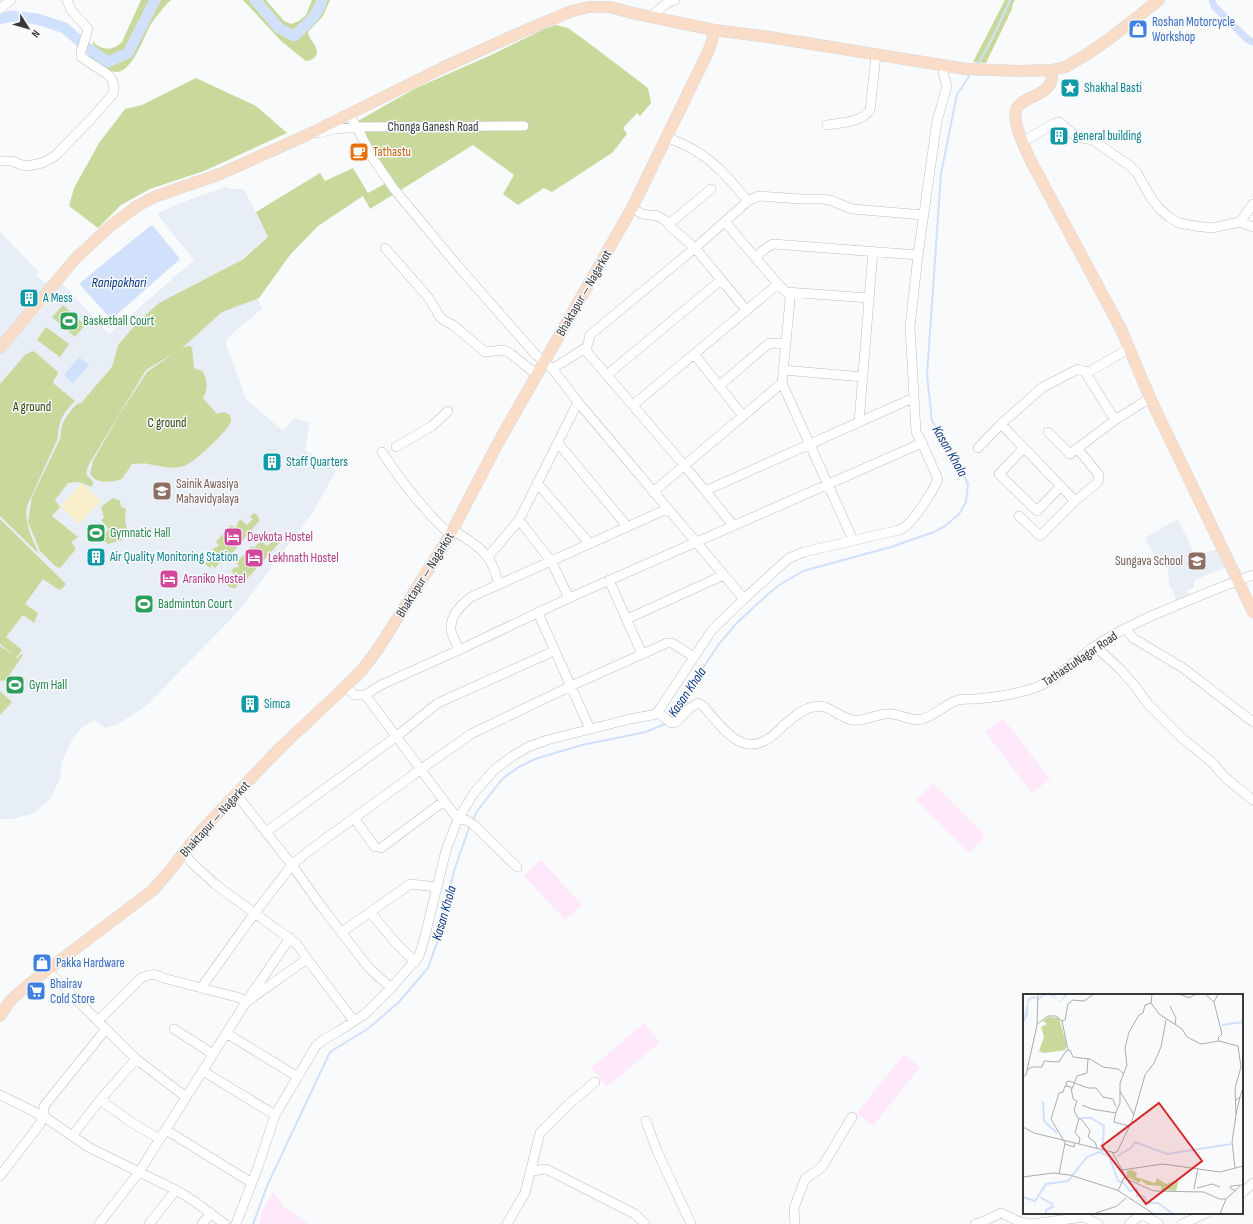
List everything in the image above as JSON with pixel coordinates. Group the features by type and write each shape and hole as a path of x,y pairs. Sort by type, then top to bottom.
{"main road":[{"path":"609,0 622,10"},
{"path":"0,348 75,259 94,239 137,206 154,197 209,179 307,135 444,68 591,2 714,30 770,36 945,66 986,70 1052,70 1065,67 1096,48 1159,0"},
{"name":"Bhaktapur — Nagarkot","path":"0,1016 10,1001 47,970 86,942 152,890 236,794 280,748 362,670 378,649 452,532 498,443 537,375 548,365 632,208 708,52 714,30"},
{"path":"1052,70 1051,80 1046,89 1022,103 1016,109 1015,114 1022,142 1114,315 1130,348 1150,398 1253,612"}],"street":[{"path":"0,9 11,0"},
{"path":"0,161 12,161 28,166 42,163 55,156 113,94 113,82 111,78 82,57 81,52 88,29 71,10 67,0"},
{"path":"650,16 675,0"},
{"path":"827,125 848,122 868,114 870,110 876,55"},
{"path":"236,1224 276,1116 316,1046 365,1014 391,988 419,956 446,850 474,793 495,769 528,747 547,740 652,715 664,717 694,658 712,630 744,598 790,558 796,555 853,540 899,530 906,526 936,486 938,479 916,432 910,327 918,255 937,121 947,86 943,73 945,66"},
{"path":"349,114 372,157 398,194 536,355 548,365 667,509 744,598"},
{"path":"1022,142 1059,122 1077,137 1093,140 1130,166 1137,173 1151,198 1170,218 1180,223 1212,228 1240,222 1253,227"},
{"name":"Chonga Ganesh Road","path":"307,135 334,129 357,127 524,126"},
{"path":"666,137 705,157 720,170 748,201"},
{"path":"669,224 711,189"},
{"path":"733,525 684,465 587,352 590,335 695,248 748,201 759,196 830,200 852,209 924,215"},
{"path":"1240,222 1253,204"},
{"path":"632,208 642,214 658,216 669,224 695,248 747,311"},
{"path":"725,222 789,295 790,300 782,383 853,540"},
{"path":"755,257 773,244 918,255"},
{"path":"385,248 428,296 436,311 445,321 485,352 504,350 537,375"},
{"path":"859,422 873,251"},
{"path":"606,375 721,280"},
{"path":"633,406 778,284"},
{"path":"786,292 869,298"},
{"path":"719,386 768,344 786,344"},
{"path":"548,365 587,347"},
{"path":"1085,372 1092,370 1130,348"},
{"path":"694,354 743,416"},
{"path":"978,448 1001,424 1043,387 1078,369 1085,372 1115,420"},
{"path":"784,370 863,377"},
{"path":"653,492 782,383"},
{"path":"705,491 913,398"},
{"path":"1048,432 1070,454 1115,420 1150,398"},
{"path":"488,557 519,520 578,402"},
{"path":"396,447 432,426 448,411"},
{"path":"1001,424 1075,501"},
{"path":"558,443 627,526"},
{"path":"346,686 354,695 365,695 381,685 569,598 922,443"},
{"path":"1024,448 999,474 1037,511 1061,486"},
{"path":"1019,516 1040,536 1075,501 1098,482 1099,475 1077,448"},
{"path":"382,452 394,472 420,504 452,532 482,550 493,566 499,584"},
{"path":"537,483 590,544"},
{"path":"459,650 451,630 454,617 458,610 471,597 667,509"},
{"path":"519,520 552,561 569,598"},
{"path":"627,619 724,575"},
{"name":"TathastuNagar Road","path":"664,717 676,722 690,708 698,703 703,706 732,737 746,743 753,744 762,742 772,737 790,720 804,710 813,707 822,706 851,720 860,721 881,714 892,714 913,719 922,719 959,700 977,699 1025,691 1050,682 1095,646 1126,629 1154,615 1253,575"},
{"path":"609,580 642,654"},
{"path":"538,613 590,729"},
{"path":"1126,629 1133,638 1183,668 1253,722"},
{"path":"202,988 254,914 292,865 306,853 471,734 571,686 670,642 694,658"},
{"path":"1095,646 1120,669 1136,686 1148,704 1181,737 1214,764 1217,769 1253,800"},
{"path":"266,832 397,736 438,703 554,651"},
{"path":"365,695 444,801 462,819 474,825 517,868"},
{"path":"236,794 292,865 321,906 369,968 391,988"},
{"path":"354,818 378,848 444,801"},
{"path":"184,852 190,861 216,885 297,944 354,1021"},
{"path":"342,932 410,884 437,887"},
{"path":"370,912 395,942 415,962"},
{"path":"99,1224 139,1172 246,1002 290,938"},
{"path":"246,1002 307,959"},
{"path":"47,970 136,1059 186,1097"},
{"path":"98,1020 141,978 151,974 156,974 163,978 240,998 246,1002"},
{"path":"0,1176 40,1124 44,1106 106,1029"},
{"path":"174,1029 213,1054"},
{"path":"226,1033 298,1077"},
{"path":"72,1136 100,1100 136,1059"},
{"path":"203,1071 276,1116"},
{"path":"507,1224 525,1194 540,1133 568,1104 595,1082"},
{"path":"0,1095 43,1116 90,1148 176,1190 194,1201 225,1224"},
{"path":"100,1100 134,1124 160,1139"},
{"path":"795,1224 794,1208 805,1179 822,1167 852,1117"},
{"path":"646,1121 657,1151 691,1224"},
{"path":"166,1130 252,1183"},
{"path":"532,1170 546,1169 635,1214 645,1224"},
{"path":"1243,1192 1253,1183"},
{"path":"149,1224 176,1190"},
{"path":"202,1224 211,1213"},
{"path":"974,1224 1001,1213 1020,1222 1031,1224 1084,1218 1098,1224"},
{"path":"1182,1224 1205,1214"},
{"path":"1129,1224 1143,1215 1159,1224"}],"shaded area":[{"name":"Sainik Awasiya Mahavidyalaya","path":"226,187 229,189 244,189 268,237 242,258 262,309 225,341 246,399 283,431 294,418 310,422 305,450 336,471 313,512 232,618 146,706 113,726 105,728 94,720 82,728 73,738 67,750 62,762 60,779 50,799 34,813 13,819 0,819 0,355 49,301 61,284 64,285 109,334 194,260 157,214 180,203"},
{"path":"0,232 39,272 37,276 50,287 0,344"},
{"name":"Sungava School","path":"1178,519 1195,555 1222,548 1230,565 1195,580 1194,587 1187,591 1190,598 1177,603 1174,593 1169,585 1168,569 1164,560 1158,563 1145,538"},
{"path":"1003,718 1050,779 1032,793 985,732"},
{"path":"933,783 986,836 969,853 916,800"},
{"path":"541,860 582,905 565,920 524,876"},
{"path":"644,1023 660,1042 607,1087 591,1068"},
{"path":"904,1054 920,1067 873,1126 857,1113"},
{"path":"273,1192 285,1208 310,1224 260,1224 261,1214"}],"green space":[{"path":"141,0 171,0 151,24 137,53 127,67 122,71 114,72 99,62 89,58 94,40 95,44 108,49 119,45 122,42"},
{"path":"243,0 266,0 284,21 291,24 299,21 306,15 312,0 330,0 323,16 308,32 317,50 317,54 314,58 306,61 281,41"},
{"path":"1005,0 1015,0 986,63 973,62"},
{"name":"C ground","path":"556,25 568,28 648,88 651,103 640,116 637,113 623,128 627,134 612,153 552,192 544,188 518,205 503,194 514,175 473,145 370,209 363,196 318,226 290,255 259,298 222,312 182,348 189,346 192,347 194,368 202,371 206,381 205,395 203,398 217,414 224,412 230,415 231,421 229,426 203,453 184,466 170,468 146,464 132,464 122,479 104,482 96,480 90,474 93,461 118,417 147,372 174,353 146,370 88,466 86,474 93,482 92,487 80,482 68,483 55,500 60,507 52,516 78,537 71,542 76,549 60,568 55,566 40,551 28,522 32,497 60,439 62,426 66,417 77,404 81,403 112,367 118,345 137,323 159,303 242,260 268,237 256,212 320,173 325,181 353,168 368,193 390,181 356,122 416,88 489,56 544,29"},
{"path":"196,78 256,106 287,133 204,171 150,189 121,205 98,228 69,206 74,188 99,143 125,109 142,105"},
{"name":"Basketball Court","path":"63,305 85,325 75,337 52,317"},
{"name":"Basketball Court","path":"46,327 69,344 60,357 37,340"},
{"name":"A ground","path":"32,351 58,372 53,383 75,401 67,409 60,422 58,438 27,506 26,512 31,536 39,554 0,516 0,384 25,355"},
{"path":"113,498 120,501 121,507 126,509 126,524 130,533 119,542 108,544 104,541 106,538 105,533 109,529 101,520 104,518 101,507"},
{"name":"Devkota Hostel","path":"254,513 260,520 228,558 226,557 224,560 223,559 215,568 212,565 210,568 205,564 209,559 212,562 214,559 211,555 213,553 211,552 219,545 216,542 231,525 235,528 240,519 247,525 253,519 250,517"},
{"path":"0,519 66,584 61,590 43,579 25,604 38,613 34,623 23,615 6,637 22,650 16,658 18,658 21,654 23,655 6,680 2,681 0,680 0,646 16,657 0,644"},
{"name":"Lekhnath Hostel","path":"274,533 281,541 245,581 243,580 234,589 226,584 230,580 232,582 235,578 231,571 235,567 236,568 239,566 236,563 252,546 254,548 261,540 267,546 272,540 270,537"},
{"path":"0,691 12,702 0,715"}],"sand":[{"path":"82,483 101,501 79,524 60,506"}],"water":[{"name":"Ranipokhari","path":"150,226 153,226 180,259 113,318 110,318 80,283"},
{"path":"79,357 89,365 73,383 64,375"}],"waterway":[{"path":"0,19 11,16 37,19 65,28 85,46 108,62 128,53 155,0"},
{"path":"255,0 279,28 294,36 307,24 317,11 322,0"},
{"path":"977,65 987,49 1010,0"},
{"path":"1212,0 1214,6 1247,39 1253,42"},
{"name":"Kasan Khola","path":"670,717 719,644 736,624 779,585 803,571 891,547 934,532 945,526 959,514 966,502 968,484 953,454 932,421 927,375 941,174 957,94 971,73"},
{"name":"Kasan Khola","path":"472,821 478,810 503,778 519,767 535,759 582,745 646,732 666,723"},
{"name":"Kasan Khola","path":"253,1224 267,1186 330,1052 369,1028 399,1002 428,968 438,940 454,871 470,825"}],"place":[{"name":"Roshan Motorcycle Workshop","path":"1138,29"},
{"name":"Shakhal Basti","path":"1070,88"},
{"name":"general building","path":"1059,136"},
{"name":"Tathastu","path":"359,152"},
{"name":"A Mess","path":"29,298"},
{"name":"Basketball Court","path":"69,321"},
{"name":"Staff Quarters","path":"272,462"},
{"name":"Sainik Awasiya Mahavidyalaya","path":"162,491"},
{"name":"Gymnatic Hall","path":"96,533"},
{"name":"Devkota Hostel","path":"233,537"},
{"name":"Air Quality Monitoring Station","path":"96,557"},
{"name":"Lekhnath Hostel","path":"254,558"},
{"name":"Sungava School","path":"1197,561"},
{"name":"Araniko Hostel","path":"169,579"},
{"name":"Badminton Court","path":"144,604"},
{"name":"Gym Hall","path":"15,685"},
{"name":"Simca","path":"250,704"},
{"name":"Pakka Hardware","path":"42,963"},
{"name":"Bhairav Cold Store","path":"36,991"}]}
